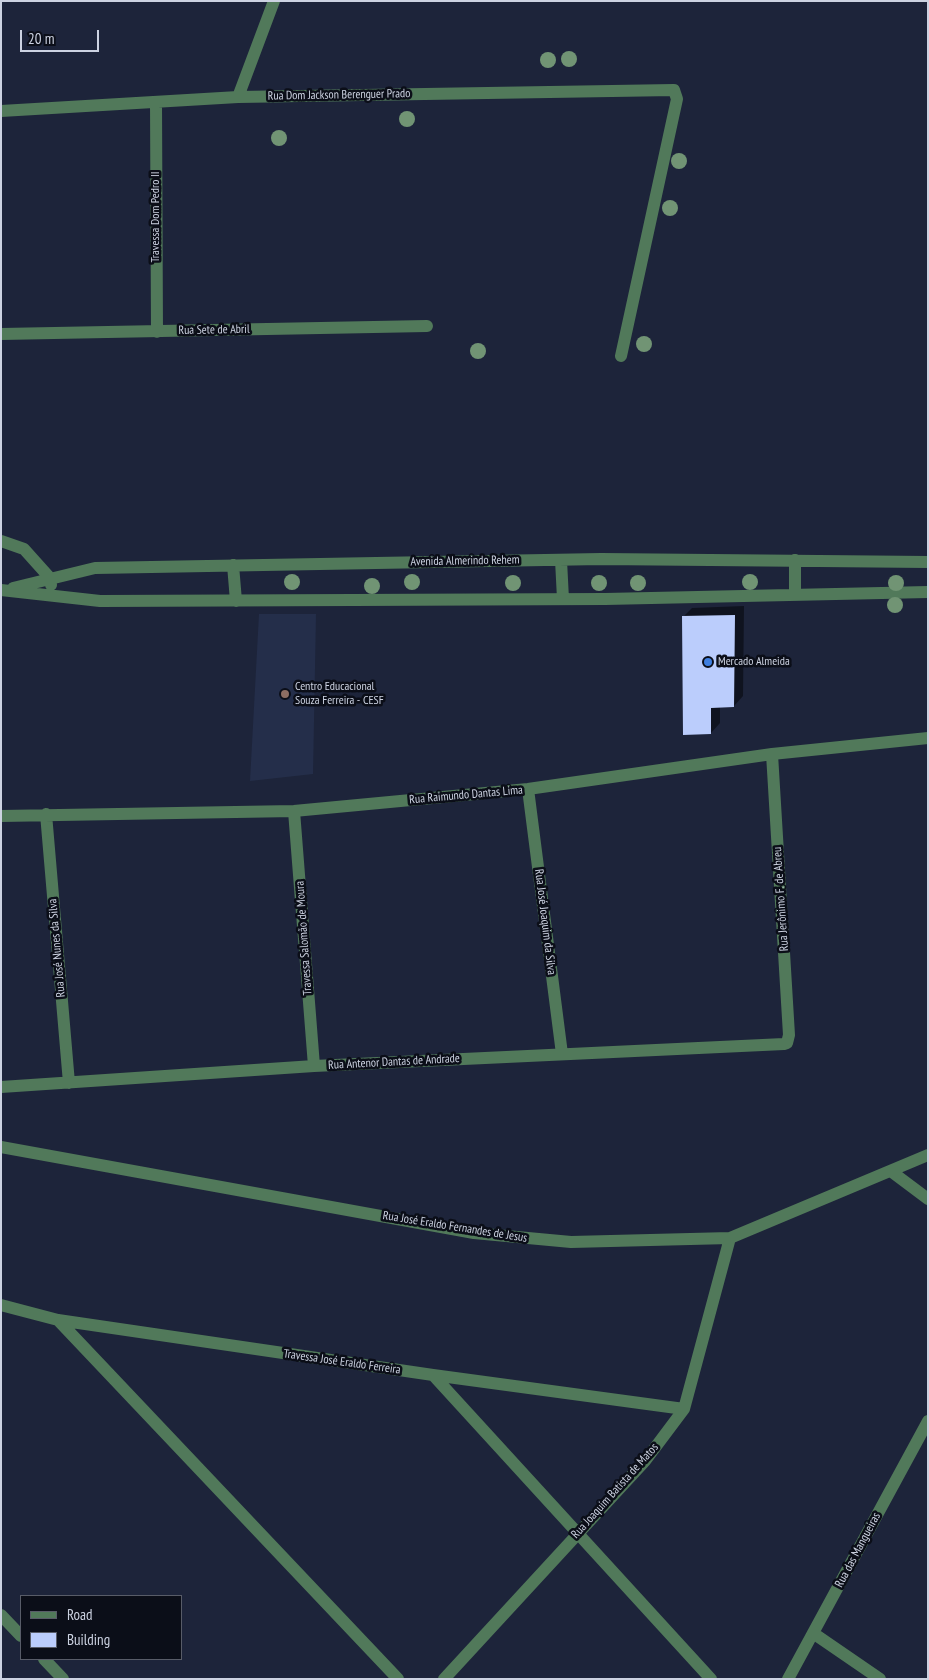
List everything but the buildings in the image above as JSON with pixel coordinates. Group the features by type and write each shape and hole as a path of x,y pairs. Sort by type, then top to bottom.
{"street":[{"path":"238,97 274,1"},
{"name":"Rua Dom Jackson Berenguer Prado","path":"1,110 238,97 670,89 676,91 677,99 621,356"},
{"name":"Travessa Dom Pedro II","path":"156,102 156,332"},
{"name":"Rua Sete de Abril","path":"1,334 428,326"},
{"path":"1,541 24,549 50,578 53,595"},
{"path":"561,560 563,599"},
{"name":"Avenida Almerindo Rehem","path":"3,590 96,568 561,560 928,562"},
{"path":"795,560 795,595"},
{"path":"234,565 236,601"},
{"name":"Avenida Almerindo Rehem","path":"3,590 100,601 563,599 928,592"},
{"name":"Rua Raimundo Dantas Lima","path":"1,816 294,811 528,789 772,754 928,738"},
{"name":"Rua Jerônimo F. de Abreu","path":"772,754 789,1035 787,1043"},
{"name":"Rua José Joaquim da Silva","path":"528,789 562,1054"},
{"name":"Travessa Salomão de Moura","path":"294,811 314,1066"},
{"name":"Rua José Nunes da Silva","path":"46,814 69,1082"},
{"name":"Rua Antenor Dantas de Andrade","path":"1,1087 314,1066 780,1046 787,1043"},
{"name":"Rua José Eraldo Fernandes de Jesus","path":"1,1147 474,1233 571,1242 730,1238 892,1172 928,1155"},
{"path":"892,1172 928,1199"},
{"name":"Rua Joaquim Batista de Matos","path":"444,1679 645,1461 684,1409 730,1238"},
{"name":"Travessa José Eraldo Ferreira","path":"1,1305 58,1320 433,1375 684,1409"},
{"path":"58,1320 398,1679"},
{"path":"433,1375 711,1679"},
{"name":"Rua das Mangueiras","path":"788,1679 928,1421"},
{"path":"1,1615 20,1635"},
{"path":"812,1633 880,1679"},
{"path":"45,1660 63,1679"}],"shaded area":[{"name":"Centro Educacional Souza Ferreira - CESF","path":"259,614 316,614 313,774 250,781"}],"place":[{"name":"Mercado Almeida","path":"708,662"},
{"name":"Centro Educacional Souza Ferreira - CESF","path":"285,694"}]}
